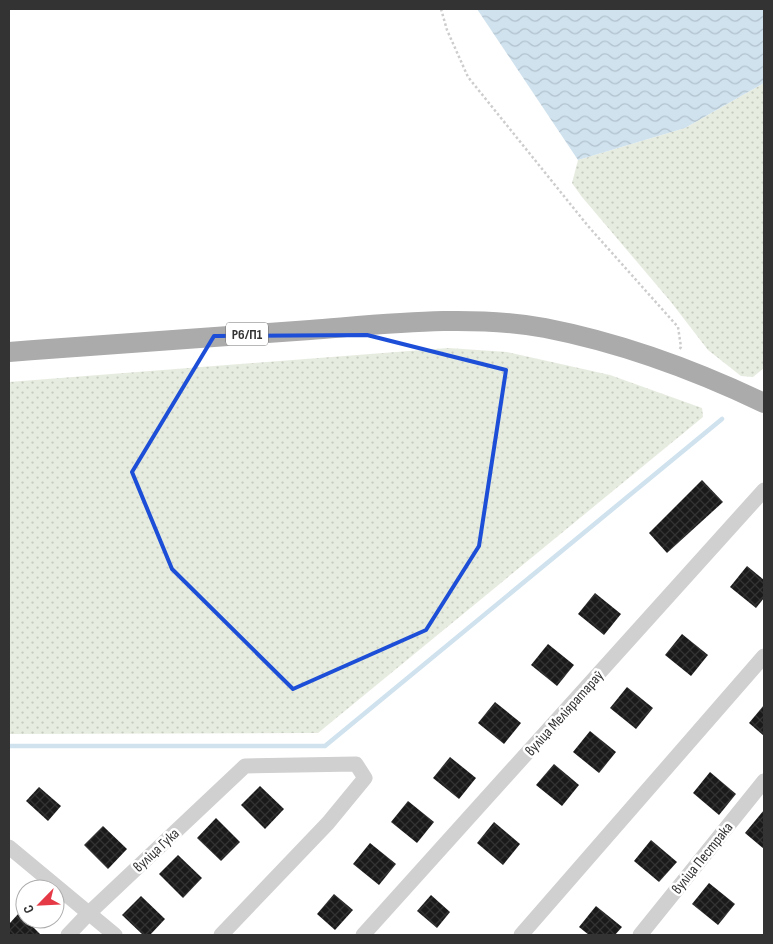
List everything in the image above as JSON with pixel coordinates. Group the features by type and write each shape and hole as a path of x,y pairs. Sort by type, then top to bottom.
{"main road":[{"name":"Р6/П1","path":"9,352 409,323 486,321 545,328 674,363 725,384 764,403"}],"street":[{"name":"вуліца Меліяратараў","path":"363,935 764,490"},
{"path":"521,935 764,656"},
{"name":"вуліца Гука","path":"68,935 245,766 356,764 365,778 328,822 222,935"},
{"name":"вуліца Пестрака","path":"640,935 764,781"},
{"path":"9,847 115,935"}],"path":[{"path":"441,9 447,30 468,77 588,226 678,327 681,347 674,363"}],"highlighted area":[{"path":"367,335 506,370 479,546 426,630 293,689 172,569 132,472 214,336"}],"shaded area":[{"path":"764,83 764,368 753,377 741,376 708,350 671,302 572,183 578,160 685,128"},
{"path":"448,348 507,352 610,375 702,408 703,417 318,733 9,734 9,382"}],"water":[{"path":"477,9 764,9 764,83 685,128 578,160"}],"building":[{"path":"702,480 723,502 667,553 649,533"},
{"path":"747,566 764,580 764,598 756,608 730,587"},
{"path":"595,593 621,614 604,635 578,614"},
{"path":"682,634 708,655 691,676 665,655"},
{"path":"548,644 574,665 557,686 531,665"},
{"path":"627,687 653,708 636,729 610,708"},
{"path":"495,702 521,723 504,744 478,723"},
{"path":"764,705 764,736 749,723"},
{"path":"590,731 616,752 599,773 573,752"},
{"path":"450,757 476,778 459,799 433,778"},
{"path":"554,764 579,785 562,806 536,785"},
{"path":"710,772 736,794 719,815 693,793"},
{"path":"260,786 284,809 265,829 241,805"},
{"path":"39,787 61,806 48,821 26,801"},
{"path":"408,801 434,822 417,843 391,822"},
{"path":"764,810 764,849 745,833"},
{"path":"216,818 240,842 221,861 197,838"},
{"path":"494,822 520,844 503,865 477,843"},
{"path":"103,826 127,849 108,869 84,845"},
{"path":"651,840 677,862 659,882 634,861"},
{"path":"370,843 396,864 379,885 353,864"},
{"path":"178,855 202,878 183,898 159,874"},
{"path":"709,883 735,904 718,925 692,904"},
{"path":"334,894 353,910 335,930 317,914"},
{"path":"431,895 450,912 437,928 417,911"},
{"path":"141,896 165,919 150,935 143,935 122,915"},
{"path":"596,906 622,927 615,935 589,935 579,927"},
{"path":"15,917 15,929 35,929 41,935 9,935 9,924"}],"waterway":[{"path":"9,746 325,746 722,419"}]}
